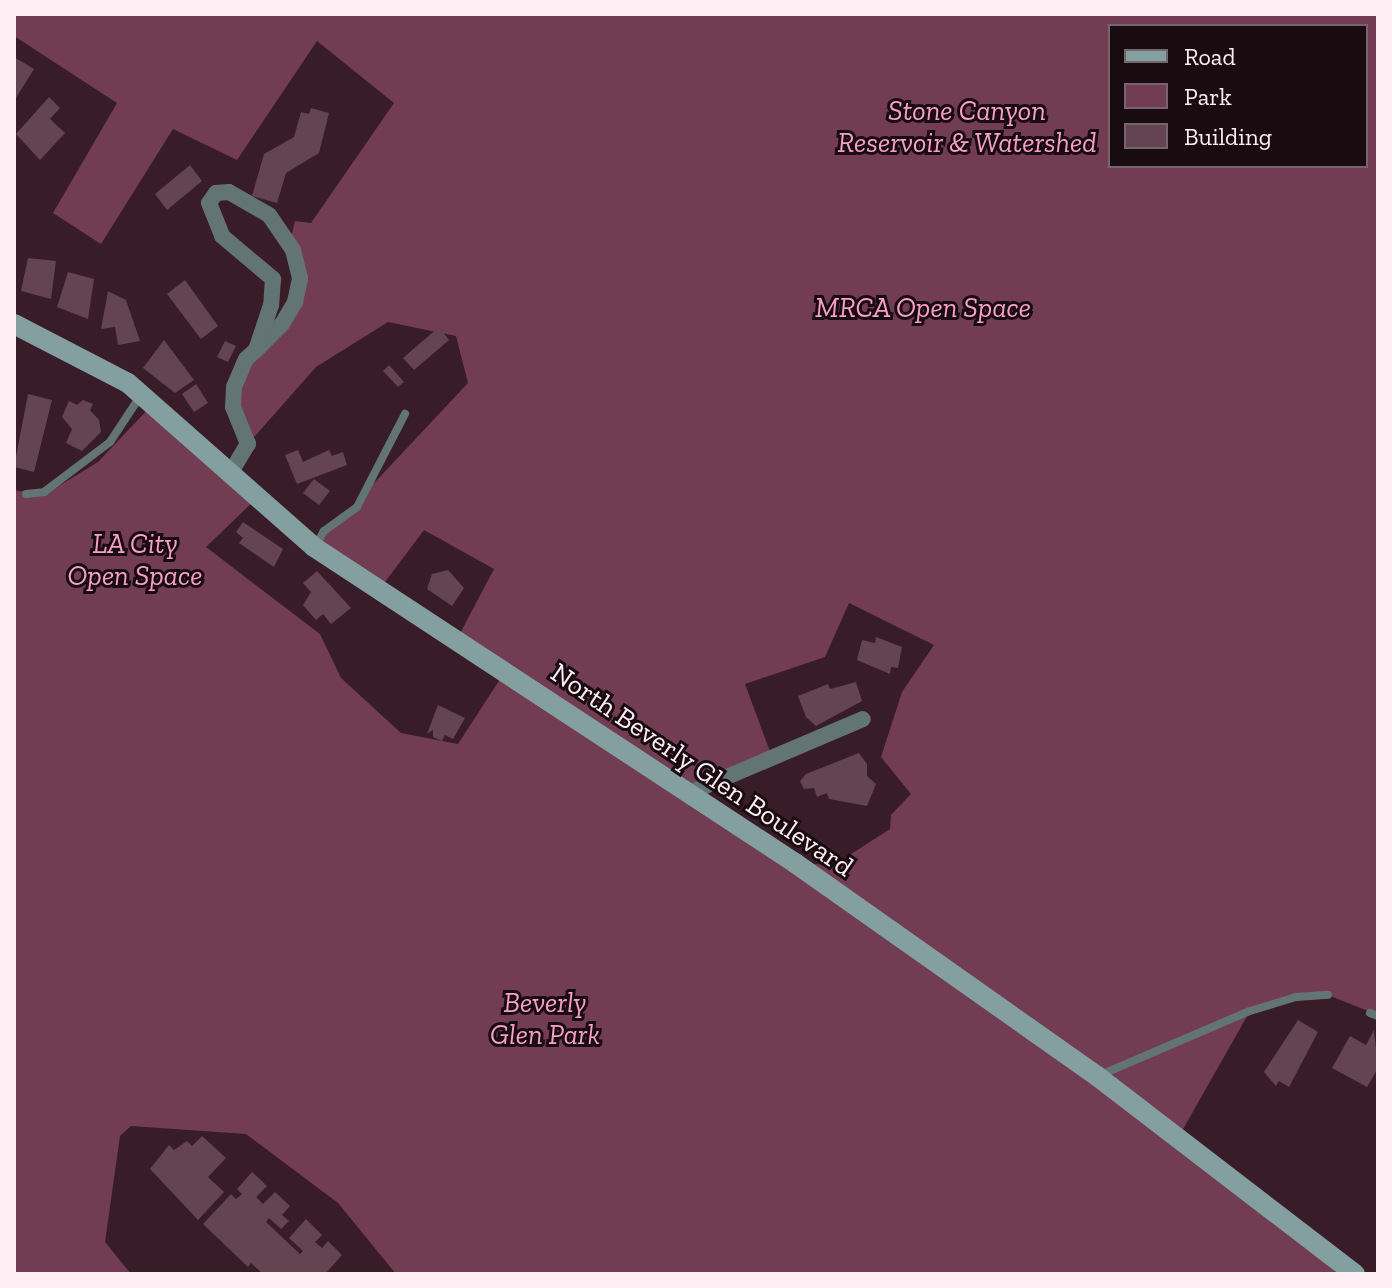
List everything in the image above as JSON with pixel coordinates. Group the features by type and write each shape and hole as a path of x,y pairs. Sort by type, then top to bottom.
{"main road":[{"name":"North Beverly Glen Boulevard","path":"14,324 141,394 314,547 687,794 1097,1076 1355,1274"}],"street":[{"path":"231,472 248,444 233,407 234,387 256,350 271,305 273,279 222,236 209,203 216,193 229,192 269,215 293,250 300,278 295,302 282,324 256,350"},
{"path":"687,794 863,719"}],"lane":[{"path":"26,494 44,492 110,442 141,394"},
{"path":"314,547 324,531 357,507 383,448 405,414"},
{"path":"1097,1076 1250,1011 1296,997 1328,995"}],"green space":[{"path":"14,14 1378,14 1378,1015 1328,995 1296,997 1250,1011 1178,1138 1330,1258 1336,1274 396,1274 338,1203 246,1134 131,1126 120,1136 105,1242 131,1274 14,1274 14,490 44,495 98,462 153,404 258,497 206,547 320,634 341,678 401,733 458,744 504,673 456,641 494,569 424,530 379,590 314,547 468,383 456,336 388,322 316,367 248,444 234,387 295,302 290,241 295,221 311,223 394,103 317,41 237,160 173,129 101,244 53,213 117,103 14,36","holes":["849,603 934,645 902,692 881,757 911,794 891,815 890,829 834,865 795,863 688,793 772,757 745,684 825,657"]}],"building":[{"path":"14,57 34,69 14,101"},
{"path":"49,97 60,108 50,119 65,133 40,160 16,134"},
{"path":"311,108 329,113 319,153 286,173 277,203 252,196 264,154 294,137 301,112 309,114"},
{"path":"190,165 202,181 167,210 155,194"},
{"path":"28,258 56,261 51,299 21,291"},
{"path":"68,272 94,279 88,319 57,307"},
{"path":"185,280 218,326 201,339 167,294"},
{"path":"108,291 126,300 140,341 118,345 115,327 101,329"},
{"path":"439,327 449,340 414,370 403,358"},
{"path":"164,340 194,380 175,393 143,368"},
{"path":"225,341 236,346 228,362 217,357"},
{"path":"389,365 404,382 398,387 383,371"},
{"path":"196,384 208,403 194,412 182,394"},
{"path":"28,394 52,400 34,472 14,467"},
{"path":"83,400 93,404 90,410 99,420 101,432 82,451 66,443 72,429 62,417 69,401 77,405"},
{"path":"298,450 303,462 329,450 332,456 343,452 347,465 297,484 285,455"},
{"path":"314,479 330,491 319,505 303,493"},
{"path":"243,522 283,549 274,567 239,543 243,538 236,532"},
{"path":"448,570 464,588 452,606 427,589 432,574"},
{"path":"317,571 351,608 331,624 323,614 316,620 303,605 311,592 303,583"},
{"path":"876,637 902,647 898,668 891,667 890,674 857,660 862,640 875,643"},
{"path":"856,682 862,701 816,726 806,717 798,696 828,684 830,689"},
{"path":"438,705 465,718 453,739 445,735 442,741 433,737 433,730 427,734"},
{"path":"859,753 867,764 867,776 876,784 867,806 829,799 827,793 817,797 814,788 804,789 800,781 806,774"},
{"path":"1298,1020 1318,1032 1289,1087 1279,1081 1276,1086 1264,1072"},
{"path":"1374,1030 1378,1068 1367,1087 1332,1068 1350,1036 1366,1045"},
{"path":"202,1136 226,1158 208,1177 224,1192 198,1220 150,1169 169,1145 174,1150 187,1141 192,1146"},
{"path":"252,1172 267,1186 256,1197 263,1204 275,1192 290,1206 282,1215 289,1221 281,1229 269,1218 266,1222 300,1254 303,1251 289,1238 306,1219 322,1235 315,1242 322,1248 328,1241 342,1255 327,1272 263,1274 251,1263 248,1267 203,1224 231,1194 236,1199 242,1194 237,1189"}],"park label":[{"name":"Stone Canyon Reservoir & Watershed","path":"967,127"},
{"name":"MRCA Open Space","path":"923,308"},
{"name":"LA City Open Space","path":"135,560"},
{"name":"Beverly Glen Park","path":"545,1019"}]}
